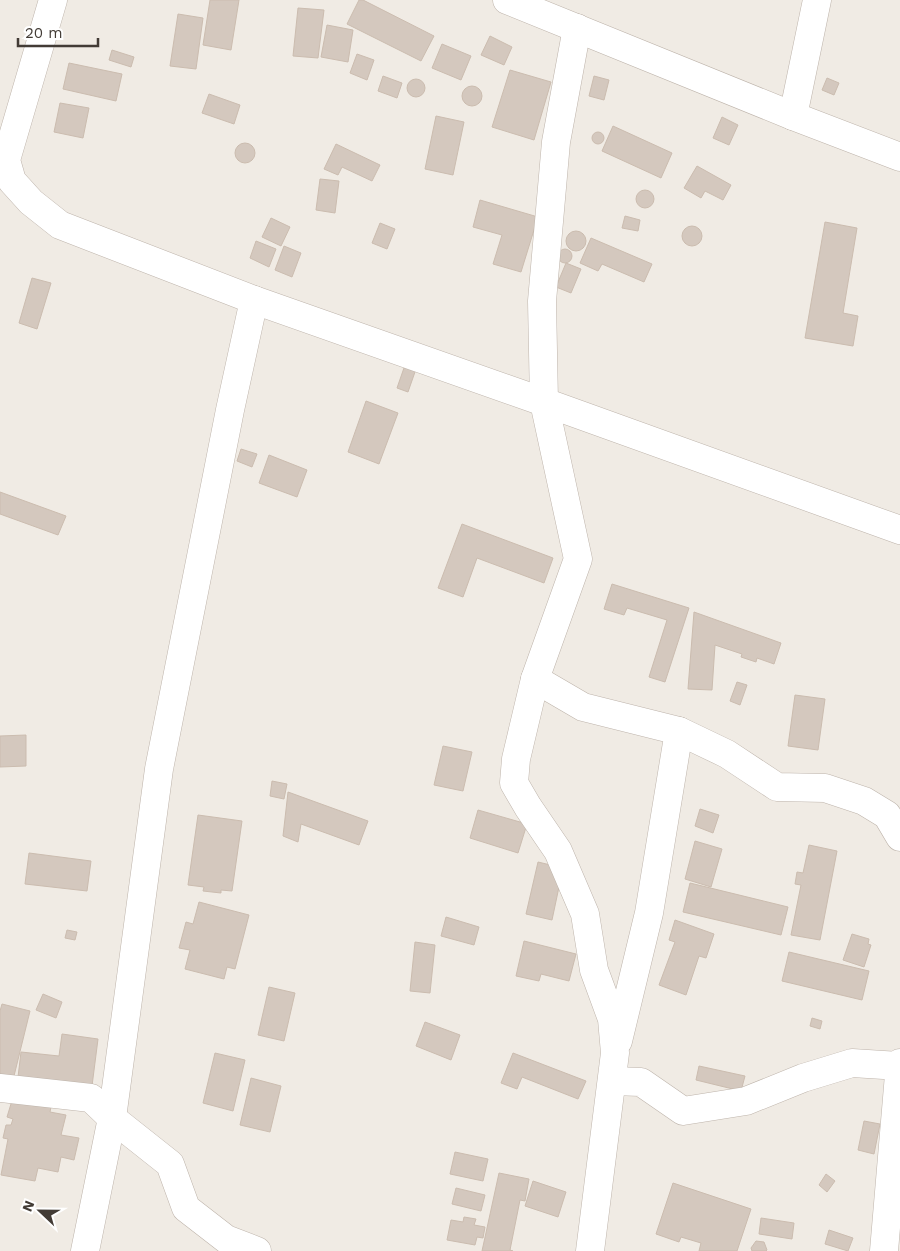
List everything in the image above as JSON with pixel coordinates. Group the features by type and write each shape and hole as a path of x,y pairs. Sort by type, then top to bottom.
{"street":[{"path":"53,0 3,173 31,202 60,225 254,300 900,530"},
{"path":"507,0 793,116 900,157"},
{"path":"793,116 817,0"},
{"path":"577,28 556,142 542,301 544,402 578,559 535,680 516,759 514,783 558,851 585,914 594,970 612,1019 615,1054"},
{"path":"85,1251 112,1118 160,769 230,410 254,300"},
{"path":"535,680 583,707 679,731 727,754 777,787 825,788 864,801 886,816 900,836"},
{"path":"590,1251 615,1054 649,913 679,731"},
{"path":"612,1081 641,1082 683,1111 746,1101 803,1078 852,1063 900,1065 884,1251"},
{"path":"0,1088 91,1098 112,1118 170,1164 186,1208 226,1239 257,1251"}],"building":[{"path":"210,0 239,0 231,50 203,45"},
{"path":"359,0 363,0 434,36 421,61 347,24"},
{"path":"298,8 324,10 318,58 293,56"},
{"path":"178,14 203,18 196,69 170,66"},
{"path":"327,25 353,30 348,62 321,57"},
{"path":"490,36 512,47 504,65 481,55"},
{"path":"442,44 471,56 461,80 432,68"},
{"path":"112,50 134,57 131,67 109,60"},
{"path":"357,54 374,60 367,80 350,73"},
{"path":"69,63 122,74 116,101 63,89"},
{"path":"510,70 551,82 534,140 492,127"},
{"path":"383,76 402,83 397,98 378,91"},
{"path":"594,76 609,80 604,100 589,96"},
{"path":"827,78 839,83 834,95 822,90"},
{"path":"416,79 422,82 425,88 422,94 416,97 410,94 407,88 410,82"},
{"path":"472,86 479,89 482,96 479,103 472,106 465,103 462,96 465,89"},
{"path":"209,94 240,105 234,124 202,113"},
{"path":"60,103 89,108 83,138 54,132"},
{"path":"436,116 464,122 453,175 425,169"},
{"path":"722,117 738,125 729,145 713,138"},
{"path":"613,126 672,153 661,178 602,151"},
{"path":"596,132 600,132 604,138 600,144 596,144 592,140 592,136"},
{"path":"245,143 252,146 255,153 252,160 245,163 238,160 235,153 238,146"},
{"path":"336,144 380,165 372,181 342,167 338,175 324,169"},
{"path":"697,166 731,185 723,200 705,191 701,198 684,188"},
{"path":"320,179 339,181 335,213 316,210"},
{"path":"645,190 651,193 654,199 651,205 645,208 639,205 636,199 639,193"},
{"path":"480,200 538,217 521,272 493,264 502,235 473,227"},
{"path":"625,216 640,220 638,231 622,228"},
{"path":"271,218 290,227 281,246 262,237"},
{"path":"825,222 857,228 843,313 858,316 853,346 805,338"},
{"path":"380,223 395,229 387,249 372,243"},
{"path":"692,226 699,229 702,236 699,243 692,246 685,243 682,236 685,229"},
{"path":"576,231 583,234 586,241 583,248 576,251 569,248 566,241 569,234"},
{"path":"591,238 652,264 644,282 602,264 598,271 580,263"},
{"path":"256,241 276,249 269,267 250,258"},
{"path":"284,246 301,253 292,277 275,270"},
{"path":"562,249 568,249 572,256 568,263 562,263 558,259 558,253"},
{"path":"566,263 581,269 571,293 556,287"},
{"path":"32,278 51,283 37,329 19,323"},
{"path":"405,365 416,369 408,392 397,388"},
{"path":"366,401 398,413 379,464 348,452"},
{"path":"241,449 257,454 252,467 237,461"},
{"path":"269,455 307,470 297,497 259,483"},
{"path":"0,492 66,516 58,535 0,514"},
{"path":"462,524 553,558 544,583 477,558 463,597 438,588"},
{"path":"612,584 689,608 665,682 649,677 667,620 627,608 624,615 604,609"},
{"path":"694,612 781,643 774,664 757,658 756,662 741,657 742,654 715,645 712,690 688,689"},
{"path":"737,682 747,685 740,705 730,701"},
{"path":"795,695 825,699 818,750 788,746"},
{"path":"26,735 26,766 0,767 0,736"},
{"path":"443,746 472,752 463,791 434,785"},
{"path":"272,781 287,784 284,799 270,796"},
{"path":"288,792 368,821 359,845 301,824 298,842 283,836"},
{"path":"700,809 719,815 713,833 695,826"},
{"path":"478,810 527,824 518,853 470,838"},
{"path":"198,815 242,821 232,891 221,890 221,893 203,891 204,887 188,885"},
{"path":"695,841 722,849 711,887 685,879"},
{"path":"809,845 837,851 820,940 791,935 801,885 795,884 797,872 803,873"},
{"path":"29,853 91,861 87,891 25,884"},
{"path":"538,862 563,868 552,920 526,914"},
{"path":"690,883 788,907 781,935 683,912"},
{"path":"199,902 249,915 235,969 227,967 224,979 185,969 190,950 179,948 186,922 193,924"},
{"path":"446,917 479,927 474,945 441,936"},
{"path":"675,920 714,934 706,958 699,956 686,995 659,985 675,942 669,940"},
{"path":"67,930 77,932 75,940 65,938"},
{"path":"852,934 869,939 868,944 871,945 864,967 843,960"},
{"path":"524,941 576,954 569,981 541,974 539,981 516,976"},
{"path":"415,942 435,945 430,993 410,991"},
{"path":"789,952 869,971 862,1000 782,981"},
{"path":"269,987 295,993 284,1041 258,1035"},
{"path":"43,994 62,1002 56,1018 36,1010"},
{"path":"2,1004 30,1011 13,1080 0,1077 0,1011"},
{"path":"812,1018 822,1021 820,1029 810,1026"},
{"path":"425,1022 460,1035 451,1060 416,1046"},
{"path":"62,1034 98,1039 92,1086 18,1077 21,1052 59,1056"},
{"path":"215,1053 245,1060 233,1111 203,1103"},
{"path":"513,1053 586,1081 578,1099 522,1077 517,1089 501,1083"},
{"path":"699,1066 745,1076 741,1091 696,1080"},
{"path":"251,1078 281,1086 270,1132 240,1125"},
{"path":"14,1094 52,1102 50,1112 66,1115 61,1135 79,1138 74,1160 61,1157 58,1172 38,1168 35,1181 1,1175 8,1139 3,1138 6,1125 11,1125 13,1119 7,1117"},
{"path":"864,1121 880,1124 874,1154 858,1150"},
{"path":"455,1152 488,1159 483,1181 450,1174"},
{"path":"499,1173 529,1179 525,1201 520,1200 510,1250 513,1251 482,1251"},
{"path":"826,1174 835,1181 827,1192 819,1185"},
{"path":"533,1181 566,1192 558,1217 525,1206"},
{"path":"673,1183 751,1209 737,1251 699,1251 701,1243 681,1237 679,1242 656,1234"},
{"path":"456,1188 485,1195 481,1211 452,1204"},
{"path":"464,1217 476,1219 474,1225 485,1227 483,1238 477,1237 475,1245 447,1240 451,1220 463,1222"},
{"path":"761,1218 794,1223 792,1239 759,1234"},
{"path":"829,1230 853,1238 848,1251 825,1244"},
{"path":"756,1241 764,1242 767,1250 752,1251 751,1248"}]}
